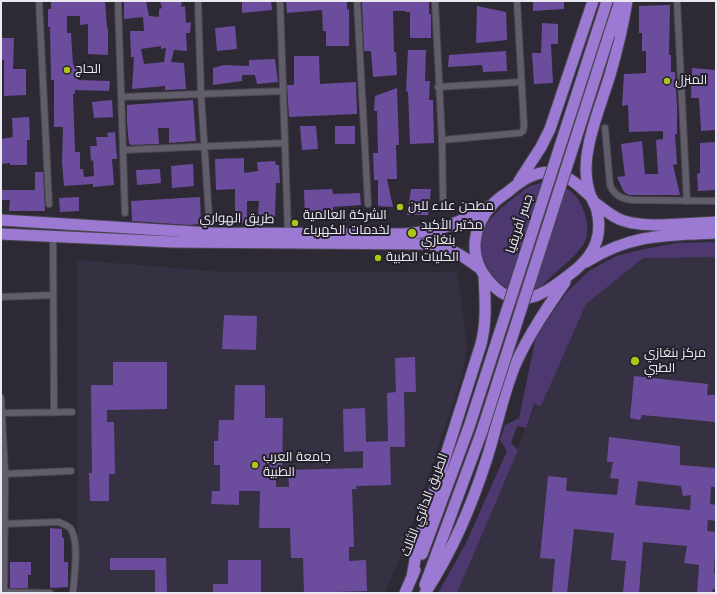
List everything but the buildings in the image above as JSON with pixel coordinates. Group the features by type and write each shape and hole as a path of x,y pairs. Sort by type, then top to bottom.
{"highway":[{"path":"516,185 541,147 550,129 593,1"},
{"name":"جسر أفريقيا","path":"469,427 606,1"},
{"name":"جسر أفريقيا","path":"422,593 482,431 620,1"},
{"path":"582,265 595,245 599,233 599,222 585,164 589,144 611,73 627,1"},
{"path":"412,577 418,543 484,331 485,312 481,271 475,255 474,241 476,230 481,220 492,205 516,185 529,177 540,173 554,172 569,178 580,186 593,200 618,219 630,223 646,225 716,222"},
{"name":"طريق الهواري","path":"1,220 210,233 405,234 438,230 455,224 492,205"},
{"path":"481,271 494,288 506,295 519,299 530,298 541,294 598,255 629,242 646,237 665,235 716,233"},
{"name":"طريق الهواري","path":"1,234 173,242 313,244 422,243 437,245 464,256 481,271"},
{"path":"425,593 453,543 470,505 487,458 516,363 539,321 570,275"},
{"name":"الطريق الدائري الثالث","path":"405,593 469,427"}],"street":[{"path":"39,1 49,204"},
{"path":"118,1 125,213"},
{"path":"198,1 201,94 210,233"},
{"path":"280,1 288,233"},
{"path":"357,1 368,204"},
{"path":"435,1 438,87 442,140 443,200"},
{"path":"442,140 520,133 523,131 522,82 517,1"},
{"path":"677,1 687,201"},
{"path":"438,87 522,82"},
{"path":"121,97 283,91"},
{"path":"605,128 610,185 616,195 625,200 716,201"},
{"path":"123,150 285,143"},
{"path":"53,237 54,412"},
{"path":"1,297 53,295"},
{"path":"1,398 6,474 3,524 3,593 50,593"},
{"path":"2,413 72,412"},
{"path":"6,474 71,472"},
{"path":"3,524 59,522 66,524 70,528 75,542 73,593"}],"shaded area":[{"path":"541,183 550,183 565,187 576,196 586,218 587,237 576,254 542,286 528,290 507,288 493,276 488,269 482,255 480,243 482,233 487,223 504,206 525,189"},
{"path":"716,242 716,257 643,258 586,304 541,406 534,404 526,428 517,426 511,443 518,450 457,593 438,593 466,543 507,451 500,440 505,425 519,418 536,336 567,292 589,271 616,256 677,243"},
{"name":"مركز بنغازي الطبي","path":"644,249 716,249 716,593 456,593 583,293"},
{"name":"جامعة العرب الطبية","path":"77,260 223,272 457,272 467,348 461,380 403,550 385,593 78,593"}],"place":[{"name":"الحاج","path":"67,70"},
{"name":"المنزل","path":"667,81"},
{"name":"مطحن علاء للبن","path":"400,207"},
{"name":"الشركة العالمية لخدمات الكهرباء","path":"295,223"},
{"name":"مختبر الأكيد بنغازي","path":"412,233"},
{"name":"الكليات الطبية","path":"378,258"},
{"name":"مركز بنغازي الطبي","path":"635,361"},
{"name":"جامعة العرب الطبية","path":"255,465"}]}
